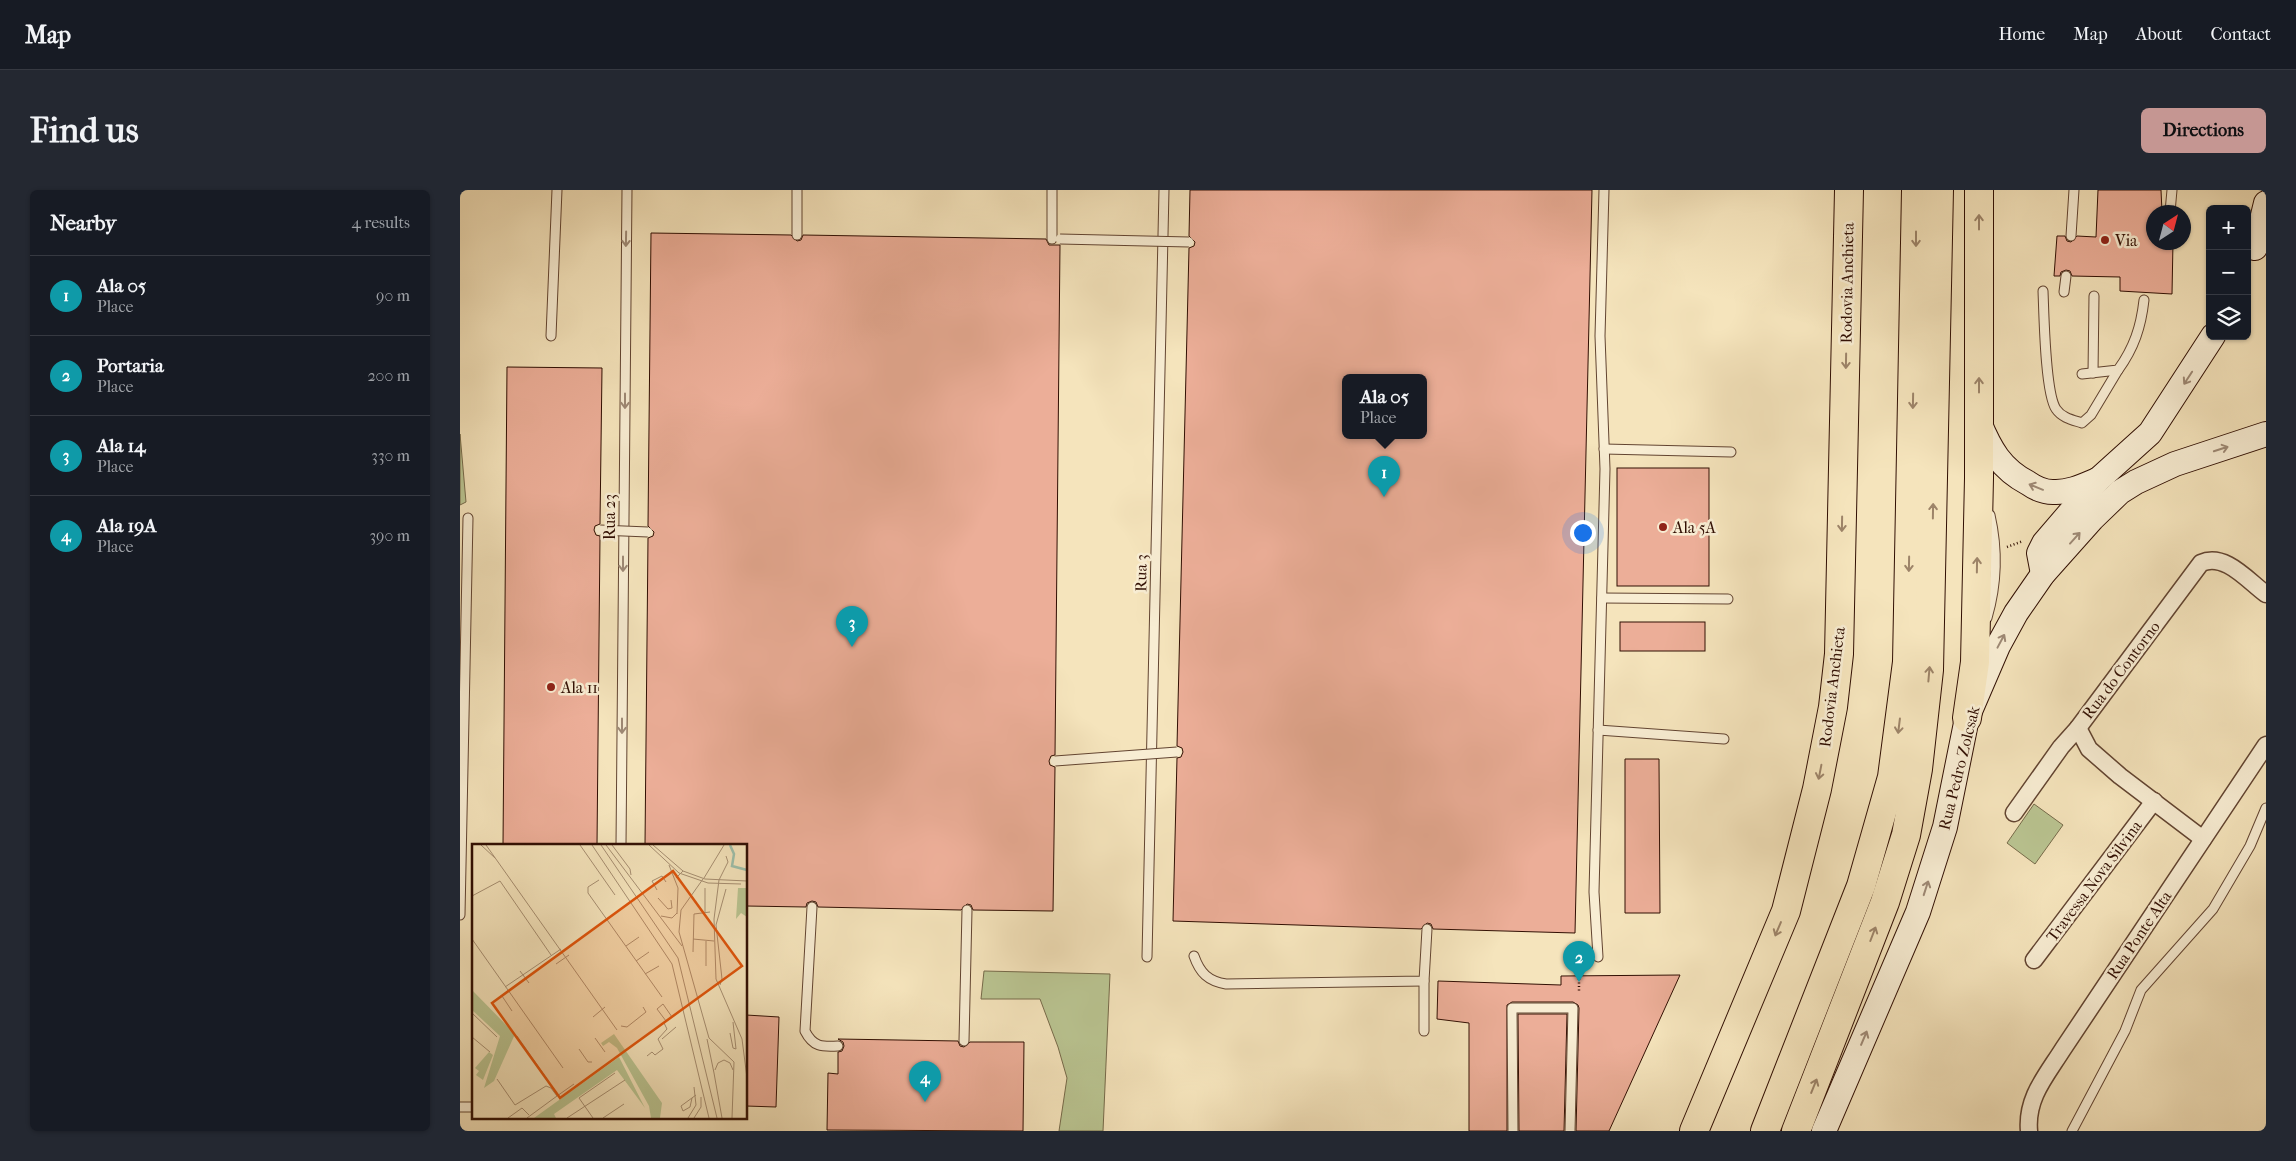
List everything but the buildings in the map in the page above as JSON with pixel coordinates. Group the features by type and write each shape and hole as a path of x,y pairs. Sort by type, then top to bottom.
{"highway":[{"name":"Rodovia Anchieta","path":"1694,1131 1786,911 1817,789 1832,707 1839,654 1849,190"},
{"path":"1765,1131 1861,886 1892,777 1907,662 1916,190"},
{"path":"1796,1131 1885,902 1906,835 1918,769 1930,670 1939,190"},
{"path":"1967,718 1975,662 1979,478 1979,190"}],"main road":[{"path":"2256,250 2266,203"},
{"path":"2043,574 2039,553 2044,543 2099,479 2150,434 2211,340"},
{"path":"1979,420 1990,447 1998,460 2010,472 2035,488 2052,492 2065,491 2099,479"},
{"path":"2150,434 2153,446 2158,453 2175,464"},
{"name":"Rua Pedro Zolcsak","path":"1824,1131 1918,912 1945,826 1967,718 1998,646 2016,614 2043,574 2092,519 2120,492 2136,482 2175,464 2266,434"}],"street":[{"name":"Rua do Contorno","path":"2203,838 2089,749 2078,728 2201,563 2208,559 2223,561 2266,594"},
{"path":"2014,813 2061,747 2078,728"},
{"name":"Rua Ponte Alta","path":"2029,1131 2028,1118 2033,1097 2266,744"},
{"name":"Travessa Nova Silvina","path":"2034,960 2154,801"}],"lane":[{"path":"551,336 557,190"},
{"name":"Rua 23","path":"621,844 627,190"},
{"path":"797,190 797,235"},
{"path":"1052,190 1056,239 1189,242"},
{"name":"Rua 3","path":"1147,957 1164,190"},
{"path":"1598,957 1594,892 1602,598 1604,448 1600,336 1604,190"},
{"path":"2071,236 2074,190"},
{"path":"2171,205 2172,190"},
{"path":"2064,292 2066,276"},
{"path":"2043,291 2050,391 2056,409 2068,420 2082,423 2091,415 2131,352 2140,330 2144,300"},
{"path":"2093,373 2094,296"},
{"path":"2082,374 2118,370"},
{"path":"1604,448 1731,452"},
{"path":"460,915 468,518"},
{"path":"600,530 648,532"},
{"path":"1602,598 1728,599"},
{"path":"1598,730 1724,739"},
{"path":"1055,761 1177,752"},
{"path":"2072,1131 2124,1031 2141,990 2213,909 2250,846 2266,808"},
{"path":"812,907 805,1031 808,1038 818,1046 838,1046"},
{"path":"964,1042 967,910"},
{"path":"1424,1031 1427,929"},
{"path":"1194,956 1198,969 1207,978 1226,984 1424,981"},
{"path":"1513,1131 1512,1008 1573,1008 1570,1131"}],"path":[{"path":"1579,958 1579,991"}],"green space":[{"path":"460,434 466,502 460,505"},
{"path":"2034,804 2063,825 2035,864 2007,843"},
{"path":"984,971 1110,974 1103,1131 1059,1131 1067,1078 1058,1047 1040,999 981,999"}],"place":[{"name":"Via","path":"2105,240"},
{"name":"Ala 05","path":"1384,497"},
{"name":"Ala 5A","path":"1663,527"},
{"name":"Ala 14","path":"852,647"},
{"name":"Ala 11","path":"551,687"},
{"name":"Portaria","path":"1579,982"},
{"name":"Ala 19A","path":"925,1102"}]}
